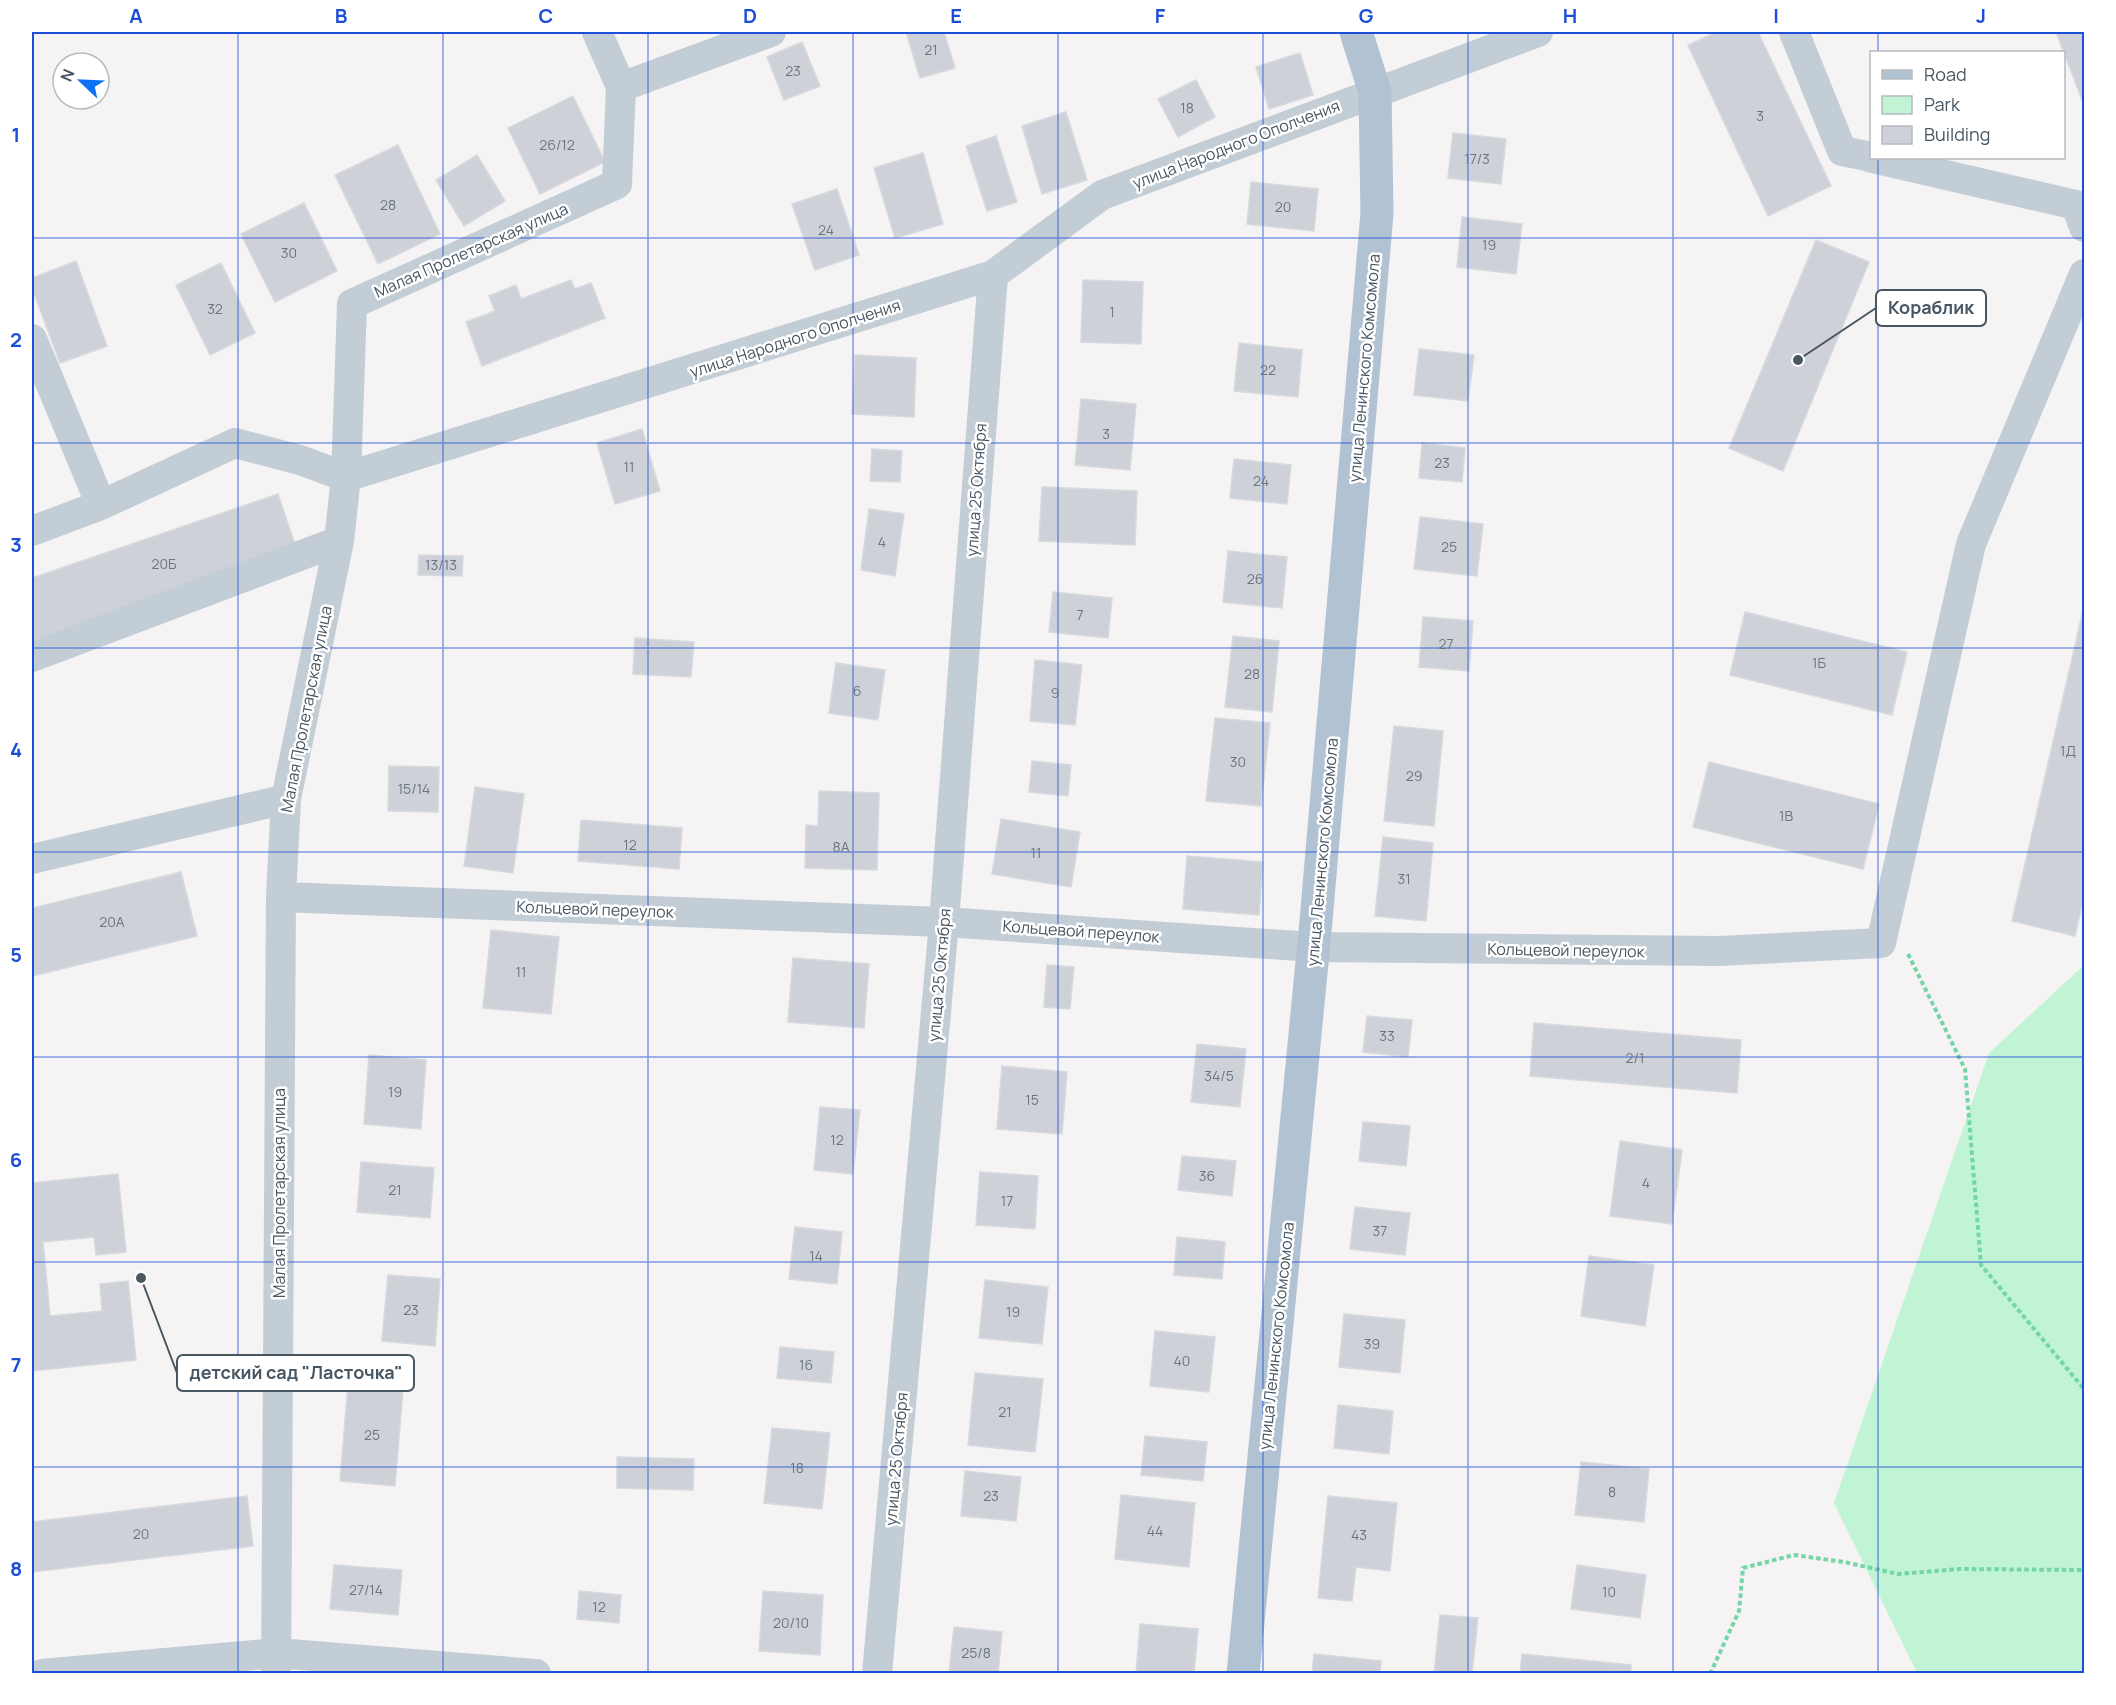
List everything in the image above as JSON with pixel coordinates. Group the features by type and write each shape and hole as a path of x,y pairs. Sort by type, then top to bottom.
{"main road":[{"name":"улица Ленинского Комсомола","path":"1243,1674 1313,947 1377,213 1374,92 1356,32"}],"street":[{"name":"Малая Пролетарская улица","path":"277,1664 281,897 286,799 339,541 346,477 352,304 617,184 621,87 597,32"},
{"path":"621,87 771,32"},
{"name":"улица Народного Ополчения","path":"346,477 993,275 1102,195 1538,32"},
{"path":"1794,32 1842,151 1870,157"},
{"path":"1880,159 2076,205 2085,227"},
{"path":"1887,913 1971,544 2085,274"},
{"name":"улица 25 Октября","path":"877,1674 944,922 993,275"},
{"path":"32,339 100,505"},
{"path":"32,531 100,505 235,443 300,460 346,477"},
{"path":"32,657 339,541"},
{"path":"32,859 286,799"},
{"name":"Кольцевой переулок","path":"281,897 944,922 1313,947 1719,951 1881,943 1887,913"},
{"path":"42,1674 277,1664 536,1674"}],"path":[{"path":"1887,913 1965,1068 1981,1265 2085,1389"},
{"path":"1710,1674 1739,1611 1743,1568 1794,1556 1844,1562 1899,1574 1960,1569 2085,1570"}],"green space":[{"path":"2084,965 2084,1673 1917,1673 1834,1503 1989,1053"}],"building":[{"path":"906,32 944,32 955,68 920,78"},
{"path":"1717,32 1758,32 1831,186 1768,216 1688,45"},
{"path":"2056,32 2084,32 2084,105 2065,51"},
{"path":"802,42 820,86 784,100 767,57"},
{"path":"1300,53 1313,95 1269,109 1256,67"},
{"path":"1196,80 1215,117 1178,137 1158,99"},
{"path":"573,96 605,162 540,194 508,128"},
{"path":"1066,112 1087,180 1042,194 1022,126"},
{"path":"1453,133 1506,139 1501,184 1448,178"},
{"path":"996,136 1017,202 987,211 966,146"},
{"path":"398,145 440,234 378,264 335,175"},
{"path":"923,153 943,224 895,238 874,168"},
{"path":"477,155 505,201 464,226 436,180"},
{"path":"1251,182 1318,189 1314,231 1247,224"},
{"path":"837,189 859,255 815,270 792,204"},
{"path":"304,203 337,271 275,302 241,234"},
{"path":"1462,217 1522,224 1516,274 1457,267"},
{"path":"1816,240 1869,262 1783,471 1729,448"},
{"path":"76,261 107,346 60,363 32,288 32,278"},
{"path":"221,263 255,333 210,355 176,285"},
{"path":"571,280 575,289 591,283 605,318 482,366 466,322 495,311 489,296 516,285 521,299"},
{"path":"1083,280 1143,282 1141,344 1081,342"},
{"path":"1239,343 1302,350 1298,397 1234,391"},
{"path":"1419,349 1474,355 1468,401 1414,395"},
{"path":"855,355 916,358 914,417 852,414"},
{"path":"1081,399 1136,404 1130,470 1075,465"},
{"path":"642,429 660,491 615,504 597,443"},
{"path":"1422,443 1465,448 1462,482 1419,478"},
{"path":"872,449 902,451 900,482 870,481"},
{"path":"1234,459 1291,465 1287,504 1230,498"},
{"path":"1042,487 1137,491 1135,545 1039,541"},
{"path":"278,494 297,551 32,641 32,578"},
{"path":"869,509 904,514 895,576 861,570"},
{"path":"1420,517 1483,524 1477,576 1414,569"},
{"path":"1228,551 1287,557 1282,608 1223,602"},
{"path":"419,555 463,556 462,576 418,575"},
{"path":"1053,592 1112,598 1108,638 1049,632"},
{"path":"2084,606 2084,896 2075,936 2012,921"},
{"path":"1745,612 1907,652 1892,715 1730,675"},
{"path":"1423,617 1473,621 1469,671 1419,667"},
{"path":"1233,636 1279,641 1272,712 1225,707"},
{"path":"635,638 694,642 691,677 633,674"},
{"path":"1035,660 1082,665 1075,725 1030,721"},
{"path":"836,663 885,670 878,720 829,713"},
{"path":"1215,718 1270,723 1261,806 1206,801"},
{"path":"1394,726 1443,731 1434,826 1384,821"},
{"path":"1032,761 1071,765 1068,796 1029,792"},
{"path":"1709,762 1879,804 1863,869 1693,827"},
{"path":"389,766 439,767 438,812 388,811"},
{"path":"475,787 524,794 513,873 464,866"},
{"path":"819,791 879,793 877,870 805,868 806,825 818,826"},
{"path":"1001,819 1080,832 1071,887 992,874"},
{"path":"581,820 682,828 679,869 578,861"},
{"path":"1383,837 1433,843 1426,921 1375,916"},
{"path":"1187,856 1263,862 1259,915 1183,909"},
{"path":"181,872 197,936 32,976 32,908"},
{"path":"491,930 559,937 551,1014 483,1008"},
{"path":"793,958 869,964 864,1028 788,1022"},
{"path":"1047,965 1074,967 1070,1009 1044,1007"},
{"path":"1367,1016 1412,1020 1408,1057 1363,1052"},
{"path":"1534,1023 1741,1040 1737,1093 1530,1076"},
{"path":"1197,1044 1246,1049 1240,1107 1191,1102"},
{"path":"369,1055 426,1060 421,1129 364,1124"},
{"path":"1002,1066 1067,1072 1062,1134 997,1129"},
{"path":"820,1107 860,1110 853,1174 814,1170"},
{"path":"1363,1122 1410,1126 1406,1166 1359,1161"},
{"path":"1620,1141 1682,1150 1672,1224 1610,1216"},
{"path":"1182,1156 1236,1161 1232,1196 1178,1190"},
{"path":"361,1162 434,1168 430,1218 357,1212"},
{"path":"980,1172 1038,1176 1035,1229 976,1225"},
{"path":"118,1174 126,1252 96,1255 94,1237 43,1242 50,1316 102,1311 100,1284 128,1281 136,1360 32,1371 32,1183"},
{"path":"1355,1207 1410,1213 1405,1255 1350,1249"},
{"path":"795,1227 842,1232 837,1284 789,1279"},
{"path":"1177,1237 1225,1242 1222,1279 1174,1275"},
{"path":"1589,1256 1654,1265 1645,1326 1581,1316"},
{"path":"388,1275 440,1279 435,1346 382,1341"},
{"path":"985,1280 1048,1287 1042,1344 979,1338"},
{"path":"1344,1314 1405,1320 1400,1373 1339,1367"},
{"path":"1155,1331 1215,1337 1209,1392 1150,1386"},
{"path":"780,1347 834,1352 831,1383 777,1378"},
{"path":"975,1373 1043,1379 1035,1452 968,1445"},
{"path":"348,1384 403,1389 395,1486 340,1481"},
{"path":"1338,1405 1393,1411 1389,1454 1334,1448"},
{"path":"772,1428 830,1433 822,1509 764,1503"},
{"path":"1145,1436 1207,1442 1203,1481 1141,1475"},
{"path":"617,1457 694,1459 693,1490 617,1488"},
{"path":"1581,1462 1649,1469 1644,1522 1575,1515"},
{"path":"965,1471 1021,1477 1016,1521 961,1516"},
{"path":"1121,1495 1195,1503 1189,1567 1115,1559"},
{"path":"247,1496 253,1546 32,1572 32,1522"},
{"path":"1328,1496 1397,1503 1390,1571 1356,1567 1352,1601 1318,1598"},
{"path":"334,1565 402,1570 398,1615 330,1609"},
{"path":"1577,1565 1646,1575 1640,1618 1571,1609"},
{"path":"579,1591 621,1595 619,1623 577,1619"},
{"path":"763,1591 823,1595 820,1655 759,1651"},
{"path":"1440,1615 1478,1618 1472,1674 1434,1674"},
{"path":"1140,1624 1198,1629 1194,1674 1136,1674"},
{"path":"954,1627 1002,1632 998,1674 949,1673"},
{"path":"1314,1654 1381,1661 1380,1674 1312,1674"},
{"path":"1522,1654 1631,1665 1631,1674 1520,1674"}],"place":[{"name":"Кораблик","path":"1798,360"},
{"name":"детский сад \"Ласточка\"","path":"141,1278"}]}
